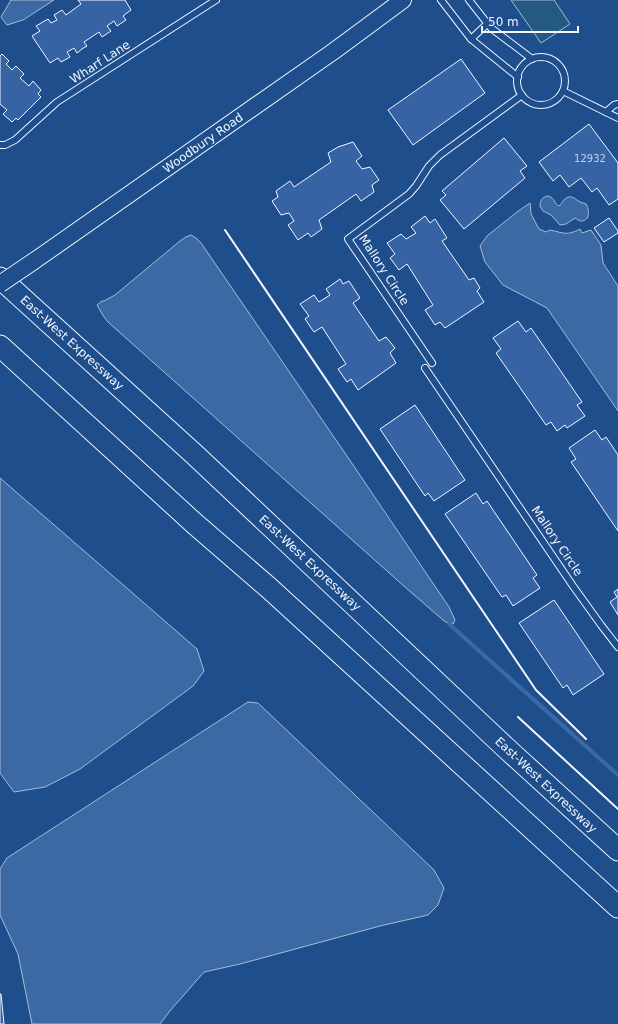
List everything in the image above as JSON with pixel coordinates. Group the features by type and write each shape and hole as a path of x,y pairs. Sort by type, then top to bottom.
{"highway":[{"name":"East-West Expressway","path":"0,278 194,454 506,748 618,850"},
{"path":"0,346 195,524 270,588 618,907"}],"street":[{"name":"Woodbury Road","path":"0,284 334,51 403,0"}],"lane":[{"name":"Wharf Lane","path":"0,145 5,145 15,140 58,102 216,0"},
{"path":"442,0 471,39 518,77"},
{"path":"469,0 487,24 532,59"},
{"path":"471,39 487,24"},
{"path":"547,58 560,66 565,81 563,91 555,100 544,104 532,103 522,95 519,90 518,77 520,69 525,63 532,59 547,58"},
{"path":"563,91 618,118"},
{"name":"Mallory Circle","path":"432,363 348,239 408,194 416,186 429,166 440,155 522,95"},
{"path":"606,112 614,105 618,104"},
{"name":"Mallory Circle","path":"425,368 573,586 618,647"}],"shaded area":[{"path":"11,0 54,0 23,20 7,25 1,17"},
{"path":"511,0 554,0 570,24 541,43"},
{"path":"548,196 552,198 559,206 569,197 586,204 588,209 588,217 581,221 575,218 566,224 560,225 551,215 543,211 540,206 540,202 544,197"},
{"path":"530,203 531,214 539,229 546,232 550,230 565,233 572,233 580,229 582,233 591,230 601,245 603,263 618,286 618,411 547,308 503,285 485,262 480,246 487,236"},
{"path":"191,235 201,243 449,607 455,620 453,624 449,624 443,620 405,587 104,317 97,305 115,295 180,241"},
{"path":"0,478 197,649 204,671 193,686 80,769 45,787 14,792 0,773"},
{"path":"248,702 258,703 434,870 444,888 438,905 428,915 204,972 160,1024 32,1024 18,954 0,915 0,869 7,858"}],"building":[{"path":"78,0 125,0 131,10 123,16 126,20 117,26 114,21 107,26 111,31 102,37 99,32 84,42 87,46 77,53 74,48 67,52 70,57 61,62 58,58 50,63 32,36 40,31 36,26 48,19 51,23 57,20 54,15 62,10 66,15 81,4"},
{"path":"2,54 9,61 6,64 12,70 16,66 24,74 20,78 29,86 33,81 41,90 38,94 41,97 18,120 16,118 12,122 3,114 7,110 0,104 0,56"},
{"path":"461,59 485,93 413,145 388,110"},
{"path":"589,124 618,163 618,199 609,205 597,188 592,192 581,178 569,187 560,175 553,181 539,162"},
{"path":"504,138 527,166 520,171 525,178 464,229 440,200 446,195 442,191"},
{"path":"353,142 362,156 356,161 362,169 370,167 379,180 372,185 374,192 361,201 356,194 319,220 322,229 311,237 308,233 298,240 288,225 294,221 289,213 281,215 272,201 278,197 276,191 290,181 294,187 331,162 328,153 338,147"},
{"path":"425,216 430,223 435,219 447,238 442,241 469,280 474,278 480,288 477,291 484,302 445,328 440,322 435,325 425,310 433,305 407,264 399,270 390,258 395,254 387,243 401,234 406,239 416,233 411,227"},
{"path":"609,218 618,233 604,242 594,228"},
{"path":"340,279 343,284 349,281 360,298 353,303 379,341 386,337 395,348 390,353 396,363 358,390 351,379 347,382 338,369 346,364 322,327 314,332 305,319 309,316 300,304 314,295 319,302 330,295 326,289"},
{"path":"518,321 526,332 531,328 582,402 577,405 585,416 567,428 565,425 557,431 551,422 546,425 496,353 501,349 493,338"},
{"path":"415,405 465,480 434,501 428,493 425,496 380,429"},
{"path":"595,430 602,440 606,437 618,455 618,531 571,462 576,459 569,448"},
{"path":"476,493 483,504 487,501 537,575 533,578 540,588 513,606 506,595 502,597 445,514"},
{"path":"618,589 618,615 610,602 617,597 614,592"},
{"path":"554,600 604,674 573,695 567,685 563,688 519,623"},
{"path":"1,994 4,1024 0,1024"}],"waterway":[{"path":"449,624 618,775"}],"wall":[{"path":"225,230 536,690 586,739"},
{"path":"518,717 618,809"}]}
